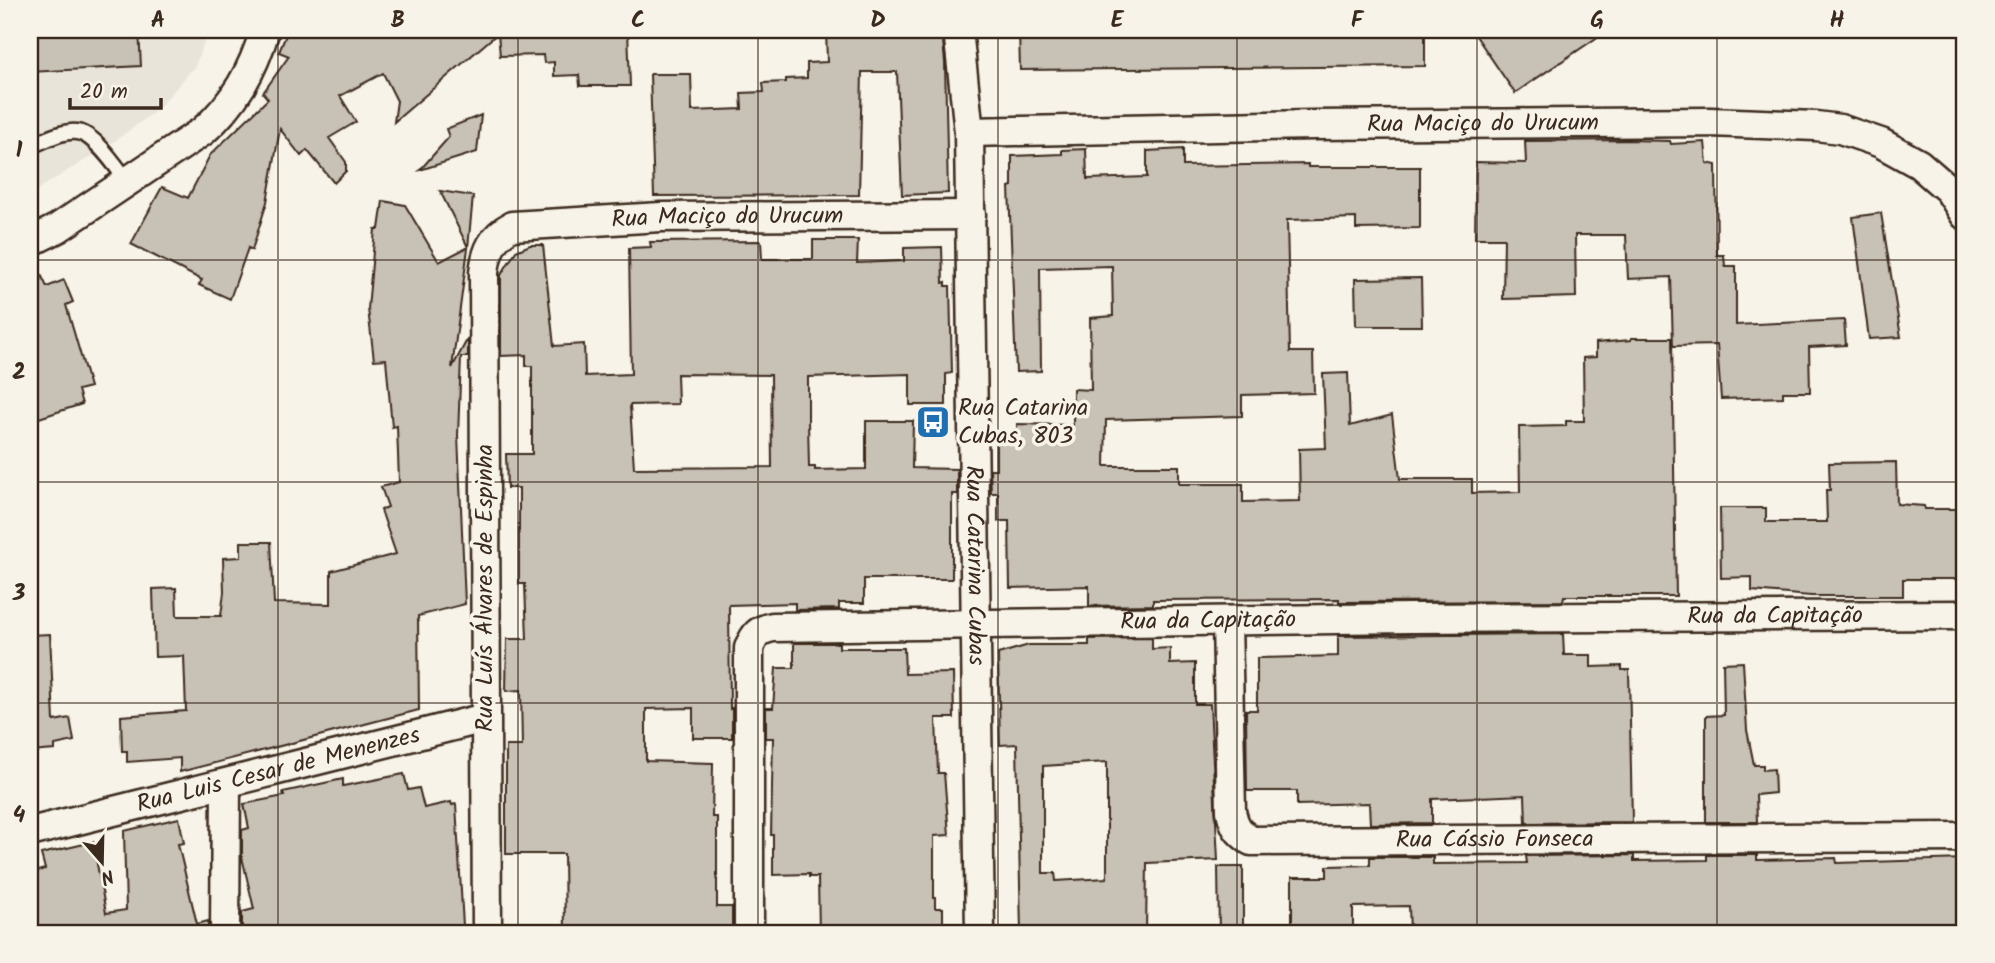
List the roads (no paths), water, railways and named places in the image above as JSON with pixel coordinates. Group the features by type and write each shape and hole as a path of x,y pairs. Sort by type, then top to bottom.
{"street":[{"path":"30,242 58,228 128,182 203,131 220,116 255,62 265,30"},
{"name":"Rua Catarina Cubas","path":"958,30 969,132 980,933"},
{"name":"Rua Maciço do Urucum","path":"969,132 1669,122 1815,126 1840,129 1881,143 1919,164 1949,190 1965,215"},
{"name":"Rua Maciço do Urucum","path":"492,244 500,232 512,226 526,225 661,217 971,215"},
{"name":"Rua Luís Álvares de Espinha","path":"487,933 484,272 486,256 492,244"},
{"name":"Rua da Capitação","path":"749,933 749,648 755,634 761,630 773,627 1227,621 1965,615"},
{"name":"Rua Cássio Fonseca","path":"1227,621 1231,811 1234,826 1251,841 1965,837"},
{"name":"Rua Luis Cesar de Menenzes","path":"30,832 485,718"},
{"path":"225,933 226,784"}],"lane":[{"path":"30,146 64,133 79,132 93,139 128,182"}],"place":[{"name":"Rua Catarina Cubas, 803","path":"933,422"}]}
